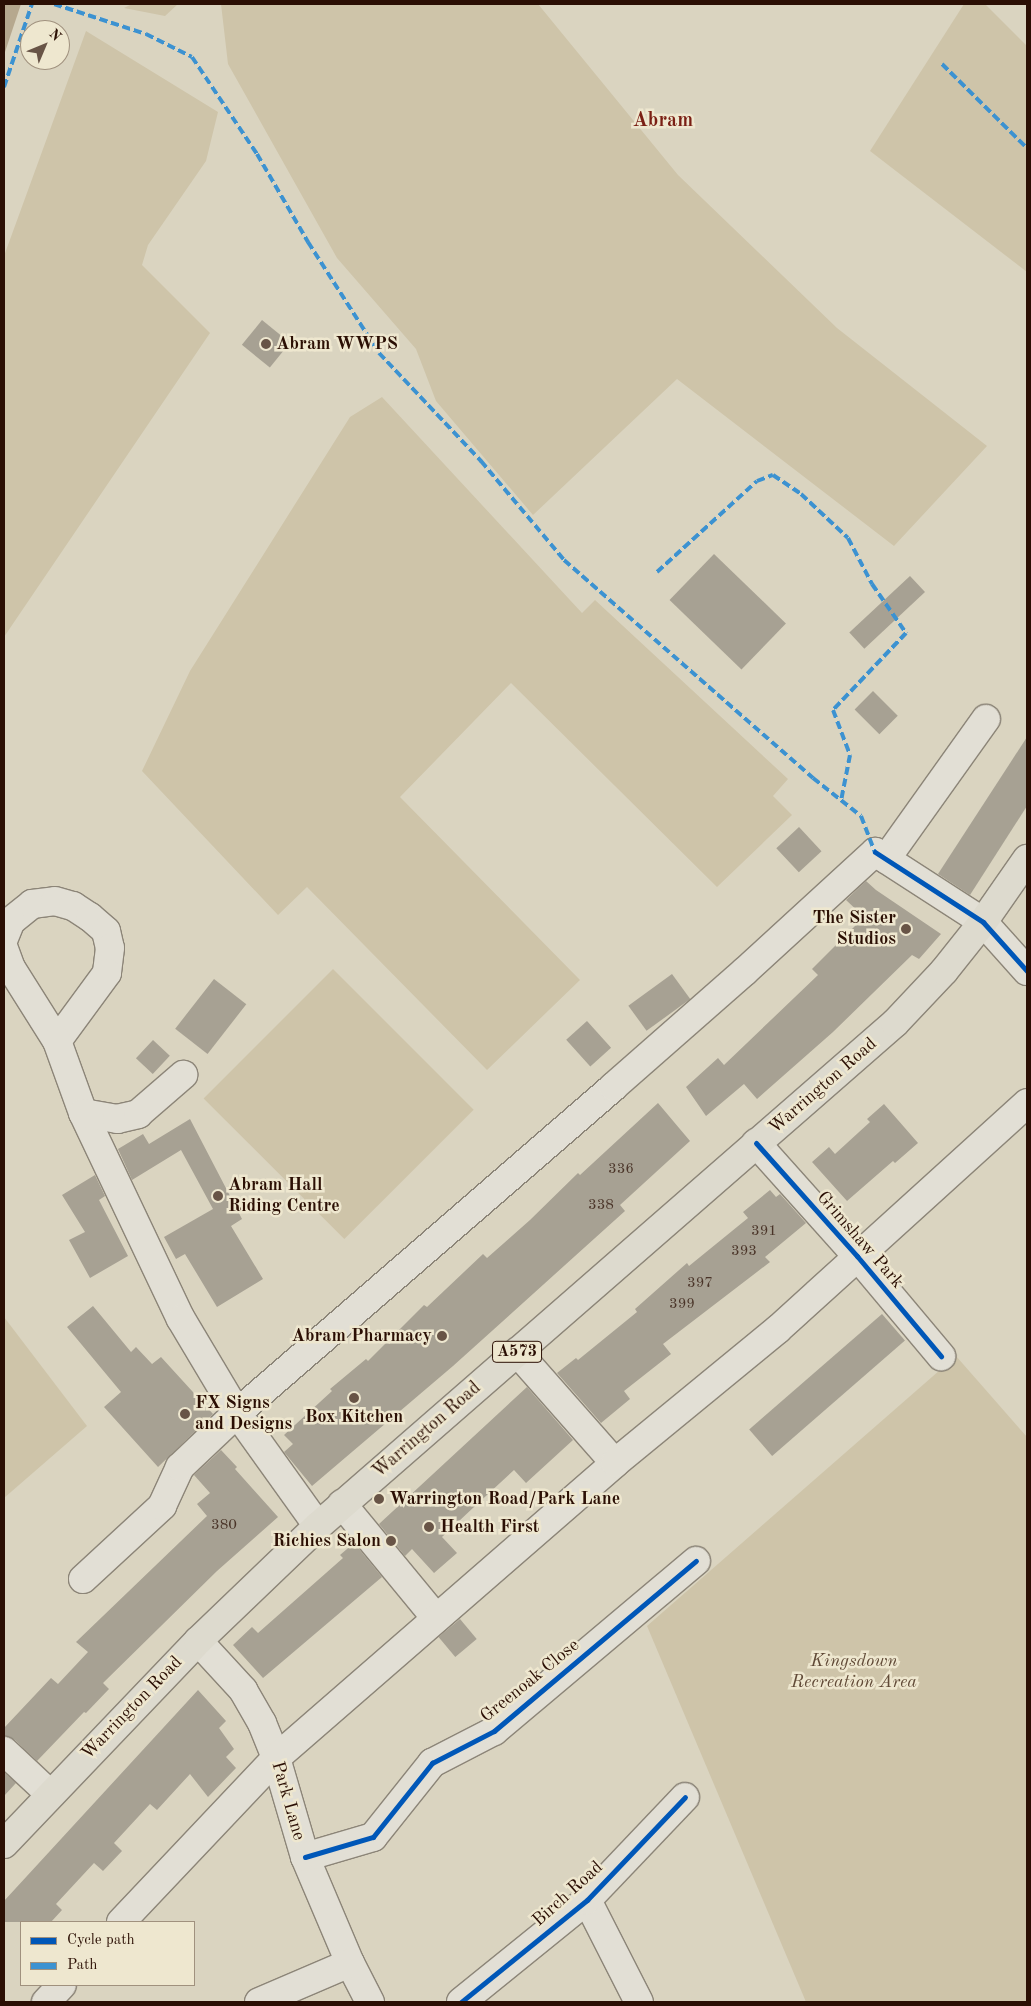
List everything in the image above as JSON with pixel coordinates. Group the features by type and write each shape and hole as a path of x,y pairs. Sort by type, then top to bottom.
{"main road":[{"name":"Warrington Road","path":"4,1844 198,1641 318,1526 895,1023 944,971 983,922 1027,859"}],"street":[{"path":"83,1579 162,1506 180,1467 238,1412 880,855 986,719"},
{"path":"880,855 983,922 1027,971"},
{"path":"4,938 11,921 32,904 55,901 82,912 106,931 110,948 107,973 57,1041"},
{"path":"4,949 11,968 57,1041 83,1113 181,1318 238,1412 318,1526"},
{"path":"83,1113 117,1119 138,1114 183,1075"},
{"path":"121,1921 276,1758 615,1463 777,1330 1027,1102"},
{"name":"Grimshaw Park","path":"756,1143 857,1256 941,1356"},
{"path":"517,1352 615,1463"},
{"path":"342,1504 436,1618"},
{"name":"Greenoak Close","path":"304,1857 373,1837 432,1763 494,1731 696,1561"},
{"name":"Park Lane","path":"198,1641 243,1690 262,1723 276,1758 304,1857 350,1963 370,2002"},
{"path":"4,1751 50,1794"},
{"name":"Birch Road","path":"461,2002 586,1900 685,1797"},
{"path":"586,1900 639,2002"},
{"path":"259,2002 350,1963"},
{"path":"46,2002 61,1986"}],"green space":[{"path":"132,4 178,4 165,16 124,8"},
{"path":"221,4 538,4 678,175 837,328 987,446 894,546 677,379 533,515 436,401 416,349 337,258 228,64"},
{"path":"964,4 985,4 1027,46 1027,272 870,151"},
{"path":"86,31 218,112 206,161 148,245 142,265 210,333 4,637 4,256"},
{"path":"382,397 582,613 595,600 788,779 773,796 792,815 717,887 511,683 400,797 580,980 487,1070 307,887 278,915 142,771 190,671 350,417"},
{"path":"333,969 474,1110 344,1239 204,1098"},
{"path":"4,1317 87,1426 4,1498"},
{"name":"Kingsdown Recreation Area","path":"956,1356 1027,1437 1027,2002 806,2002 647,1626"}],"shaded area":[{"path":"4,4 21,4 4,55"}],"building":[{"name":"Abram WWPS","path":"262,320 290,343 270,368 242,345"},
{"path":"714,554 786,623 741,670 670,600"},
{"path":"910,576 925,592 864,649 849,633"},
{"path":"873,691 898,716 879,734 855,709"},
{"path":"1027,737 1027,806 970,895 938,874"},
{"path":"799,827 822,851 799,872 776,848"},
{"path":"866,881 876,890 941,934 919,959 912,955 833,1032 757,1099 744,1084 706,1116 686,1087 718,1058 724,1065 818,975 812,969 864,917 846,900"},
{"path":"672,974 690,999 647,1031 628,1006"},
{"path":"214,979 246,1004 208,1054 175,1029"},
{"path":"587,1021 611,1048 590,1066 566,1040"},
{"path":"153,1040 170,1056 153,1074 136,1058"},
{"path":"658,1103 690,1141 620,1205 625,1211 453,1366 312,1486 284,1452 293,1444 284,1435 332,1391 330,1389 366,1359 368,1361 424,1305 427,1307 483,1254 487,1258 530,1220 578,1173 580,1175"},
{"path":"884,1104 918,1143 895,1163 893,1161 847,1201 812,1162 829,1147 835,1154 870,1122 867,1119"},
{"name":"Abram Hall Riding Centre","path":"190,1119 242,1219 231,1226 263,1279 217,1307 185,1254 176,1259 164,1237 213,1209 181,1150 132,1180 118,1149 143,1134 149,1144"},
{"path":"95,1175 105,1196 99,1200 128,1256 90,1278 69,1240 85,1232 62,1195"},
{"path":"770,1190 776,1197 780,1194 806,1223 765,1257 770,1262 663,1344 671,1354 624,1391 630,1399 601,1423 557,1373 576,1358 578,1360 637,1312 635,1309 687,1263 689,1266 748,1218 743,1212"},
{"name":"FX Signs and Designs","path":"93,1306 131,1352 136,1347 152,1364 161,1357 213,1414 158,1467 104,1407 121,1392 67,1327"},
{"path":"882,1314 905,1340 772,1456 749,1429"},
{"path":"527,1387 573,1440 526,1483 514,1470 442,1537 457,1553 434,1573 412,1549 405,1556 379,1524"},
{"path":"221,1450 237,1467 235,1469 278,1517 217,1571 103,1683 109,1689 37,1761 15,1740 4,1736 4,1728 51,1678 58,1684 88,1652 76,1642 207,1516 197,1504 210,1493 194,1475"},
{"path":"354,1543 382,1577 263,1678 233,1645 252,1627 258,1633 343,1558 340,1555"},
{"path":"460,1619 477,1639 455,1657 439,1637"},
{"path":"198,1690 226,1721 219,1728 234,1749 226,1757 236,1768 208,1797 190,1774 157,1810 150,1804 114,1843 122,1851 103,1871 94,1863 56,1904 62,1910 52,1921 4,1922 4,1901"},
{"path":"4,1772 16,1783 4,1796"}],"marked path":[{"path":"4,87 32,4"},
{"path":"54,4 146,34 192,57 257,154 308,242 379,353 481,461 564,560 813,778 861,816 875,852"},
{"path":"942,64 1027,148"},
{"path":"657,572 757,481 773,475 801,494 848,538 872,584 906,633 833,710 850,755 841,801"}],"cycle path":[{"path":"875,852 983,922 1027,971"},
{"path":"756,1143 857,1256 941,1356"},
{"path":"305,1857 373,1837 432,1763 494,1731 696,1561"},
{"path":"461,2002 587,1900 685,1797"}],"place":[{"name":"Abram WWPS","path":"266,344"},
{"name":"The Sister Studios","path":"906,929"},
{"name":"Abram Hall Riding Centre","path":"218,1196"},
{"name":"Abram Pharmacy","path":"442,1336"},
{"name":"Box Kitchen","path":"354,1398"},
{"name":"FX Signs and Designs","path":"185,1414"},
{"name":"Warrington Road/Park Lane","path":"379,1499"},
{"name":"Health First","path":"429,1527"},
{"name":"Richies Salon","path":"391,1541"}],"district":[{"name":"Abram","path":"663,121"}]}
